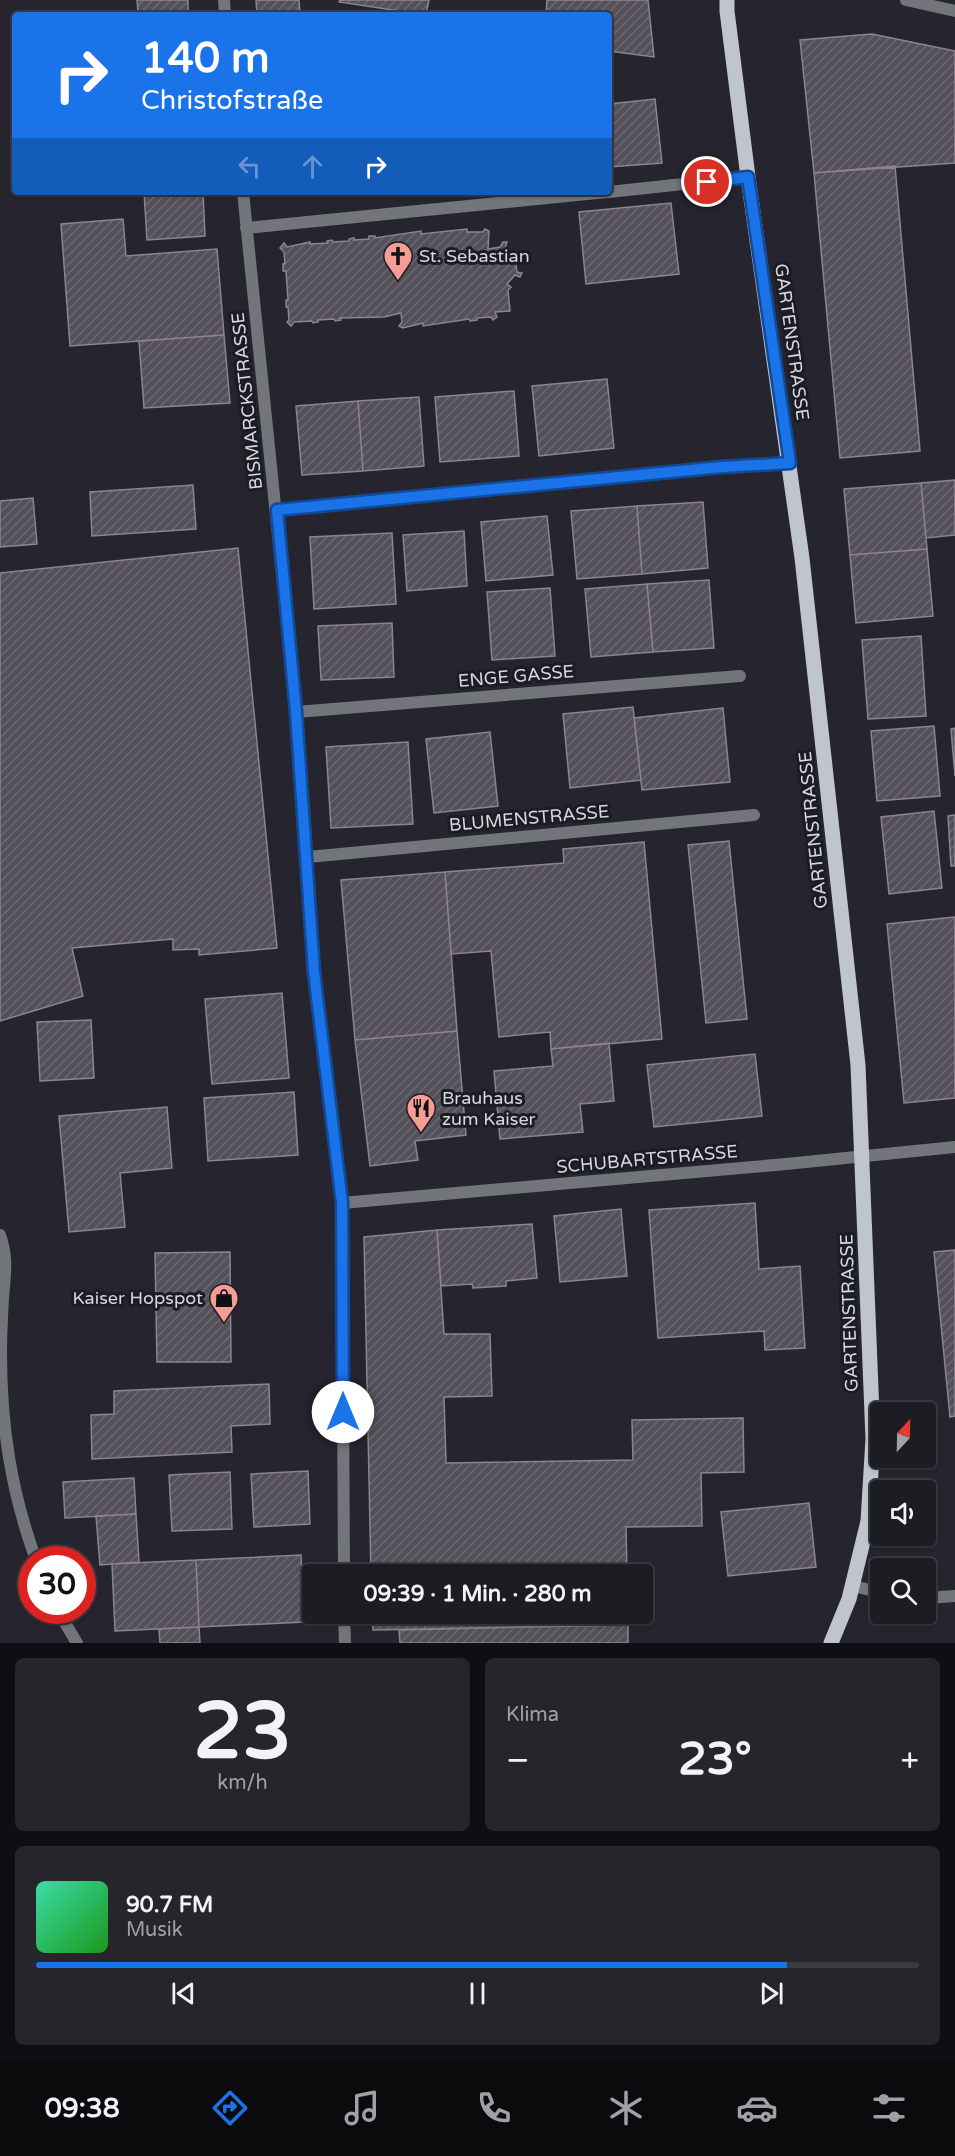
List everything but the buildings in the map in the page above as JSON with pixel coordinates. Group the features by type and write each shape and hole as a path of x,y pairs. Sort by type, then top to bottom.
{"main road":[{"name":"GARTENSTRASSE","path":"727,6 748,177 805,581 858,1065 873,1439 868,1521 852,1586 831,1643"}],"street":[{"path":"906,0 955,11"},
{"path":"612,192 748,177"},
{"name":"BISMARCKSTRASSE","path":"243,195 296,712 308,857 314,972 342,1203 344,1564"},
{"path":"246,228 578,195"},
{"path":"277,510 722,467 790,463"},
{"name":"ENGE GASSE","path":"296,712 740,676"},
{"name":"BLUMENSTRASSE","path":"308,857 753,815"},
{"name":"SCHUBARTSTRASSE","path":"342,1203 955,1147"},
{"path":"0,1235 7,1264 1,1351 7,1449 21,1519 31,1546"},
{"path":"852,1586 870,1590"},
{"path":"936,1597 955,1596"},
{"path":"66,1624 77,1643"},
{"path":"344,1624 345,1643"}],"place":[{"name":"St. Sebastian","path":"398,282"},
{"name":"Brauhaus zum Kaiser","path":"421,1134"},
{"name":"Kaiser Hopspot","path":"224,1324"}],"route":[{"path":"343,1412 342,1203 314,972 308,857 277,510 722,467 790,463 748,177 707,182"}]}
